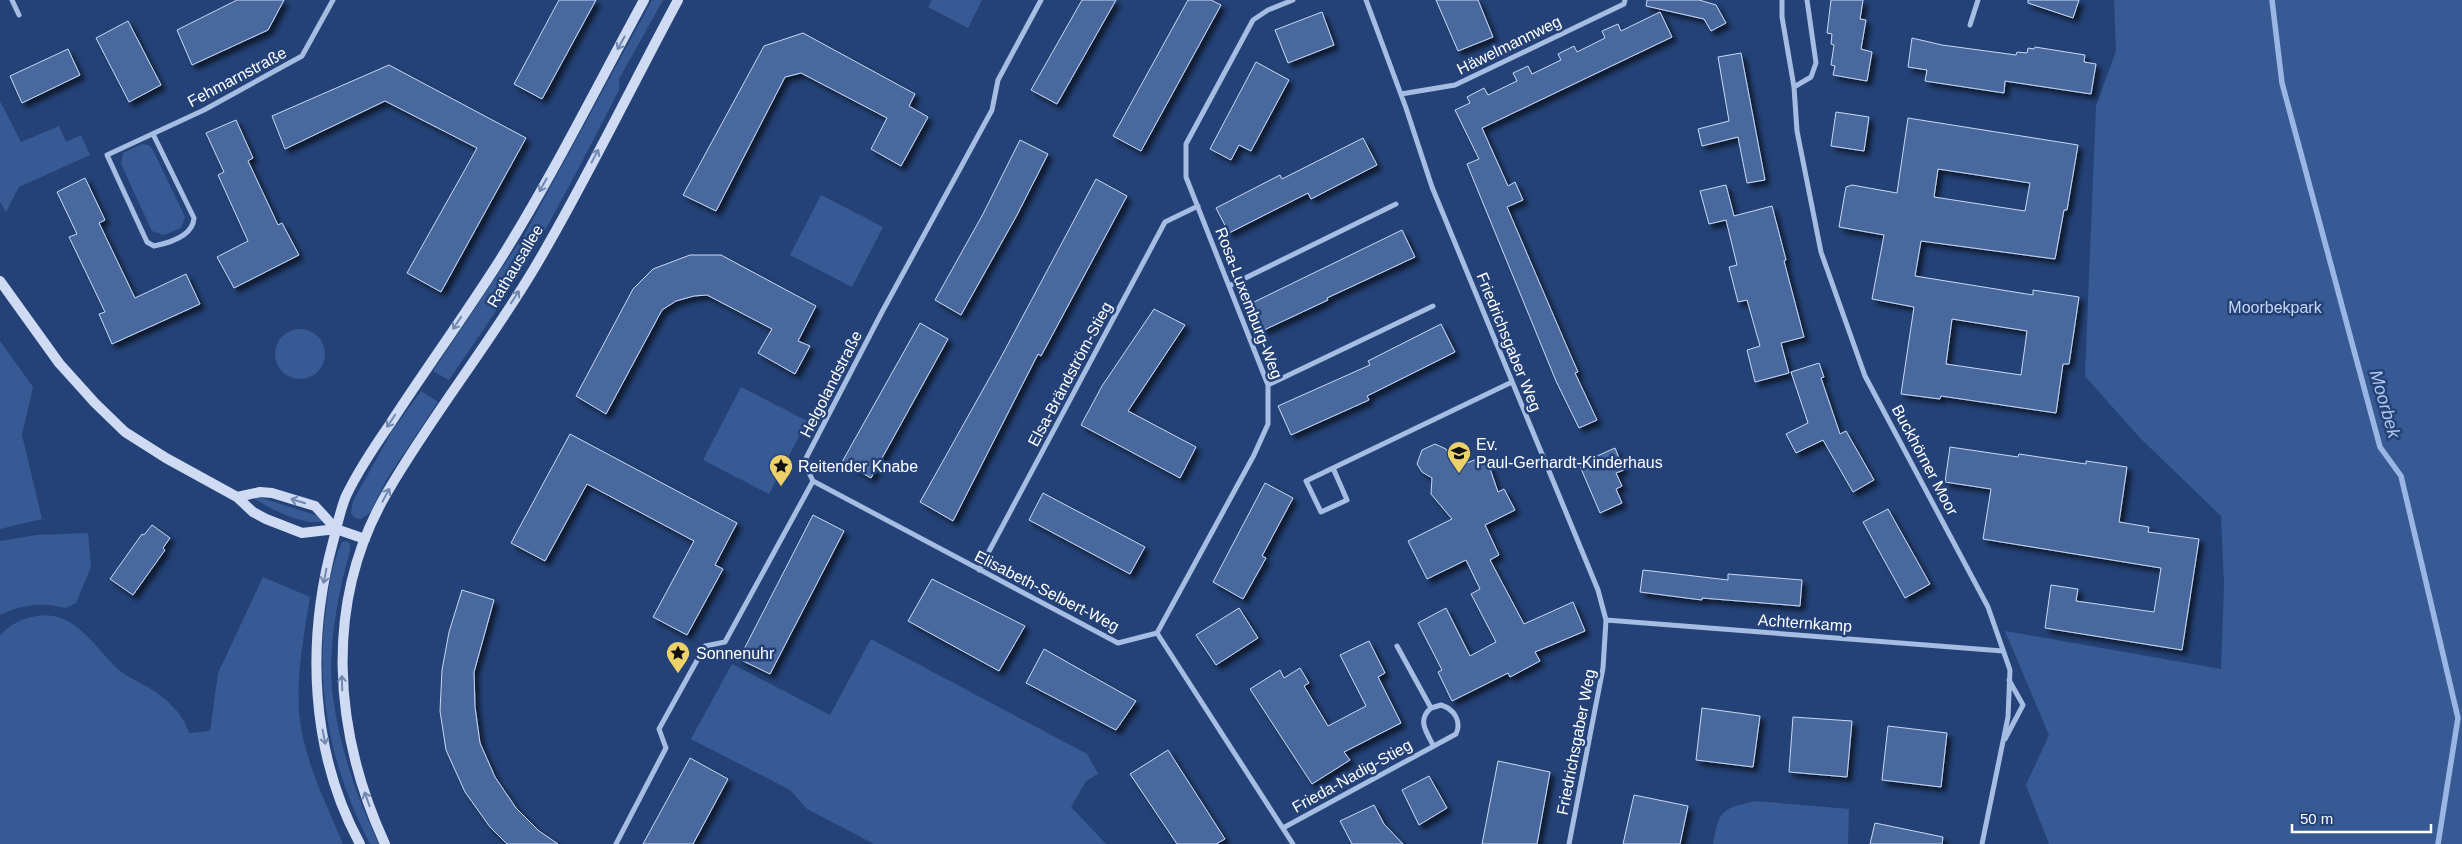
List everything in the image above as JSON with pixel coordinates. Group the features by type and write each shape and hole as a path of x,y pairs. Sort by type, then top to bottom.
{"main road":[{"name":"Rathausallee","path":"360,844 342,803 328,758 316,685 319,607 327,563 345,498 359,471 518,232 644,0"},
{"name":"Rathausallee","path":"385,844 356,765 346,725 343,695 342,661 347,609 365,539 387,492 538,262 678,0"},
{"path":"0,282 59,364 109,418 125,432 166,458 237,498 253,512 266,519 302,533 336,529 365,539"},
{"path":"237,498 260,492 272,493 315,506 336,529"}],"street":[{"path":"12,0 19,15"},
{"name":"Fehmarnstraße","path":"153,134 194,218 194,225 187,234 154,246 147,242 106,155 204,110 302,56 333,0"},
{"name":"Helgolandstraße","path":"813,481 804,462 882,312 992,110 998,80 1041,0"},
{"name":"Rosa-Luxemburg-Weg","path":"1157,633 1268,424 1268,384 1186,177 1186,144 1253,20 1268,10 1293,0"},
{"name":"Friedrichsgaber Weg","path":"1366,0 1402,94 1432,187 1598,590 1606,620 1603,668 1569,844"},
{"name":"Buckhörner Moor","path":"1782,0 1782,17 1794,87 1797,130 1821,252 1865,376 1988,607 2010,670 2008,717 1982,844"},
{"path":"1794,87 1811,77 1816,63 1807,0"},
{"path":"1970,25 1978,0"},
{"name":"Häwelmannweg","path":"1402,94 1455,85 1624,2"},
{"path":"1230,286 1396,204"},
{"name":"Elsa-Brändström-Stieg","path":"979,570 1165,222 1198,206"},
{"path":"1268,384 1433,306"},
{"path":"1332,468 1347,500 1321,512 1306,481 1332,468 1512,382"},
{"path":"616,844 666,748 659,729 705,646 725,642 813,481"},
{"name":"Elisabeth-Selbert-Weg","path":"813,481 1118,643 1157,633"},
{"name":"Achternkamp","path":"1606,620 2003,651"},
{"path":"1157,633 1293,844"},
{"path":"1397,646 1431,708"},
{"path":"2002,747 2023,705 2009,680"},
{"name":"Frieda-Nadig-Stieg","path":"1283,828 1456,734 1457,717 1448,707 1441,705 1431,708 1422,720 1434,745"}],"green space":[{"path":"652,0 663,0 619,79 619,90 570,184 519,275 449,380 433,371 526,232"},
{"path":"932,0 982,0 968,28 928,7"},
{"name":"Moorbekpark","path":"2114,0 2462,0 2462,844 2049,844 2026,785 2049,735 2005,631 2221,669 2224,583 2221,516 2140,438 2085,376 2096,106 2116,51"},
{"path":"0,101 21,142 59,126 66,142 81,135 90,155 19,187 6,212 0,202"},
{"path":"142,144 149,145 153,150 185,217 181,228 164,235 152,231 121,164 123,153"},
{"path":"821,195 883,227 852,287 790,255"},
{"path":"300,329 309,331 320,340 325,354 323,363 314,374 300,379 291,377 280,368 275,354 277,345 286,334"},
{"path":"0,341 33,387 22,435 42,519 0,529"},
{"path":"741,387 807,421 769,494 703,460"},
{"path":"421,391 438,402 387,479 370,513 361,519 355,518 351,513 353,501 392,431"},
{"path":"256,496 322,517 324,521 307,522 288,516 255,499"},
{"path":"88,533 91,567 76,603 66,608 49,605 24,606 0,615 0,541 36,535"},
{"path":"347,541 350,544 350,551 334,624 331,680 336,717 350,773 379,844 370,844 356,816 345,787 329,729 325,700 323,639 327,600 331,574 336,558 342,542"},
{"path":"263,577 310,597 300,665 299,716 310,762 343,844 0,844 0,635 17,622 26,618 51,616 63,619 83,632 122,672 157,693 171,704 182,718 189,733 210,731 218,673"},
{"path":"871,639 1087,754 1098,774 1086,781 1071,807 1106,844 874,844 807,809 790,790 691,739 732,664 830,715"},
{"path":"1756,801 1849,809 1848,844 1713,844 1717,824 1724,812 1736,806"}],"building":[{"path":"237,0 284,0 268,30 192,65 177,30"},
{"path":"559,0 596,0 542,99 514,84"},
{"path":"1082,0 1116,0 1057,104 1031,90"},
{"path":"1188,0 1211,0 1221,5 1141,151 1113,136"},
{"path":"1436,0 1478,0 1493,37 1458,51"},
{"path":"1647,0 1699,0 1716,5 1726,23 1711,31 1704,19 1646,6"},
{"path":"1831,0 1863,0 1860,19 1866,20 1861,49 1872,52 1867,81 1833,75 1835,66 1831,65 1834,45 1831,44 1832,34 1827,33"},
{"path":"2028,0 2079,0 2073,18 2028,3"},
{"path":"1322,12 1334,45 1288,63 1275,30"},
{"path":"1660,12 1672,37 1482,128 1508,186 1515,182 1523,200 1507,207 1578,372 1575,373 1597,420 1579,428 1556,381 1467,164 1479,159 1455,110 1470,103 1467,97 1484,88 1488,95 1517,81 1513,73 1528,66 1532,74 1561,60 1558,54 1574,46 1577,52 1605,38 1602,31 1618,24 1621,31"},
{"path":"128,21 161,85 129,102 96,38"},
{"path":"803,33 915,94 909,106 928,117 901,166 871,149 887,118 801,73 785,77 716,211 683,195 764,46"},
{"path":"1912,38 1942,45 2016,55 2017,52 2027,53 2028,48 2034,49 2035,47 2085,55 2084,62 2096,64 2091,94 2005,81 2004,93 1925,81 1927,70 1908,67"},
{"path":"68,49 80,75 22,103 10,76"},
{"path":"1741,53 1765,180 1747,183 1738,137 1702,146 1698,129 1729,121 1718,57"},
{"path":"1256,62 1289,80 1251,151 1239,145 1231,160 1210,149"},
{"path":"389,65 526,138 441,292 407,273 477,148 385,101 285,149 272,116"},
{"path":"1836,112 1869,117 1864,151 1831,146"},
{"path":"1908,118 2078,145 2067,210 2064,210 2055,259 1921,241 1915,276 2033,295 2033,290 2079,297 2069,364 2063,364 2056,413 1941,396 1940,399 1901,394 1914,307 1872,299 1884,235 1839,227 1846,187 1852,185 1897,193","holes":["1938,169 2030,183 2025,211 1934,197","1952,319 2027,331 2021,375 1946,364"]},
{"path":"236,120 253,158 248,161 278,225 282,223 299,255 234,288 217,257 248,241 218,175 224,172 206,133"},
{"path":"1363,138 1377,165 1311,199 1308,193 1229,233 1216,208 1280,175 1282,179"},
{"path":"1020,140 1048,154 1017,215 961,315 935,300 983,214"},
{"path":"85,178 105,220 99,223 135,298 186,274 200,304 112,344 99,314 105,312 69,237 77,234 57,192"},
{"path":"1096,179 1127,196 1041,356 1038,354 953,521 920,502 999,361"},
{"path":"1726,185 1734,216 1772,206 1804,337 1781,343 1789,373 1755,382 1747,350 1760,346 1747,300 1738,302 1729,267 1737,265 1726,220 1709,224 1700,191"},
{"path":"1402,230 1415,257 1264,330 1252,303"},
{"path":"690,255 721,255 816,306 798,341 810,346 795,374 758,353 772,329 707,295 694,296 676,301 662,310 606,414 576,396 633,289 653,269"},
{"path":"1154,309 1185,325 1128,411 1196,447 1180,478 1081,425 1102,386"},
{"path":"920,323 948,339 871,478 842,462"},
{"path":"1441,324 1455,352 1367,396 1369,400 1291,435 1278,406 1370,365 1368,361"},
{"path":"1819,363 1824,377 1821,378 1840,434 1846,431 1874,480 1853,492 1823,440 1796,453 1786,434 1808,423 1791,372"},
{"path":"570,434 737,523 715,565 723,569 687,635 653,617 694,541 587,484 545,561 511,543"},
{"path":"1435,444 1446,449 1452,461 1464,464 1477,459 1488,463 1498,492 1504,489 1515,510 1485,525 1499,555 1490,560 1524,624 1573,602 1585,631 1535,652 1540,661 1510,677 1508,673 1452,701 1438,672 1442,670 1418,623 1446,608 1470,656 1496,642 1471,594 1480,589 1466,560 1427,579 1408,541 1452,519 1431,494 1432,478 1422,472 1417,464 1422,450"},
{"path":"1950,447 2018,457 2019,454 2086,464 2086,461 2127,467 2119,522 2149,527 2148,532 2199,539 2182,650 2045,628 2051,585 2078,589 2076,601 2154,612 2161,568 1983,539 1991,489 1945,482"},
{"path":"1615,448 1624,470 1616,473 1622,486 1616,489 1622,503 1600,513 1579,464"},
{"path":"1265,483 1293,498 1262,556 1266,558 1243,599 1213,582"},
{"path":"1043,493 1145,547 1130,574 1029,520"},
{"path":"1888,509 1930,584 1905,598 1863,522"},
{"path":"813,515 844,531 770,674 739,659"},
{"path":"152,525 170,538 163,548 165,550 133,595 110,579 142,534 144,535"},
{"path":"1643,570 1728,580 1728,574 1802,580 1800,606 1702,598 1702,600 1640,592"},
{"path":"932,579 1025,626 999,671 908,621"},
{"path":"462,590 494,600 474,672 475,707 480,743 495,777 516,808 539,831 558,844 507,844 490,827 465,792 446,750 440,711 442,670 449,632"},
{"path":"1239,608 1258,638 1216,665 1196,635"},
{"path":"1369,641 1385,673 1378,677 1401,723 1344,752 1350,760 1312,784 1250,689 1280,670 1284,678 1300,668 1309,683 1304,686 1328,726 1366,706 1340,655"},
{"path":"1044,649 1136,701 1116,730 1026,683"},
{"path":"1702,708 1760,716 1753,767 1696,760"},
{"path":"1793,717 1852,721 1847,777 1789,772"},
{"path":"1888,726 1947,733 1941,787 1882,780"},
{"path":"1168,750 1225,839 1216,844 1177,844 1130,774"},
{"path":"690,758 728,779 693,844 643,844"},
{"path":"1498,761 1550,772 1537,844 1482,844"},
{"path":"1429,776 1447,808 1419,825 1402,790"},
{"path":"1634,795 1688,806 1680,844 1623,844"},
{"path":"1374,805 1384,824 1403,844 1352,844 1340,821"},
{"path":"1875,823 1943,837 1942,844 1870,844"}],"waterway":[{"name":"Moorbek","path":"2272,0 2282,83 2380,447 2401,476 2458,718 2438,844"}],"place":[{"name":"Ev. Paul-Gerhardt-Kinderhaus","path":"1459,474"},
{"name":"Reitender Knabe","path":"781,487"},
{"name":"Sonnenuhr","path":"678,674"}]}
